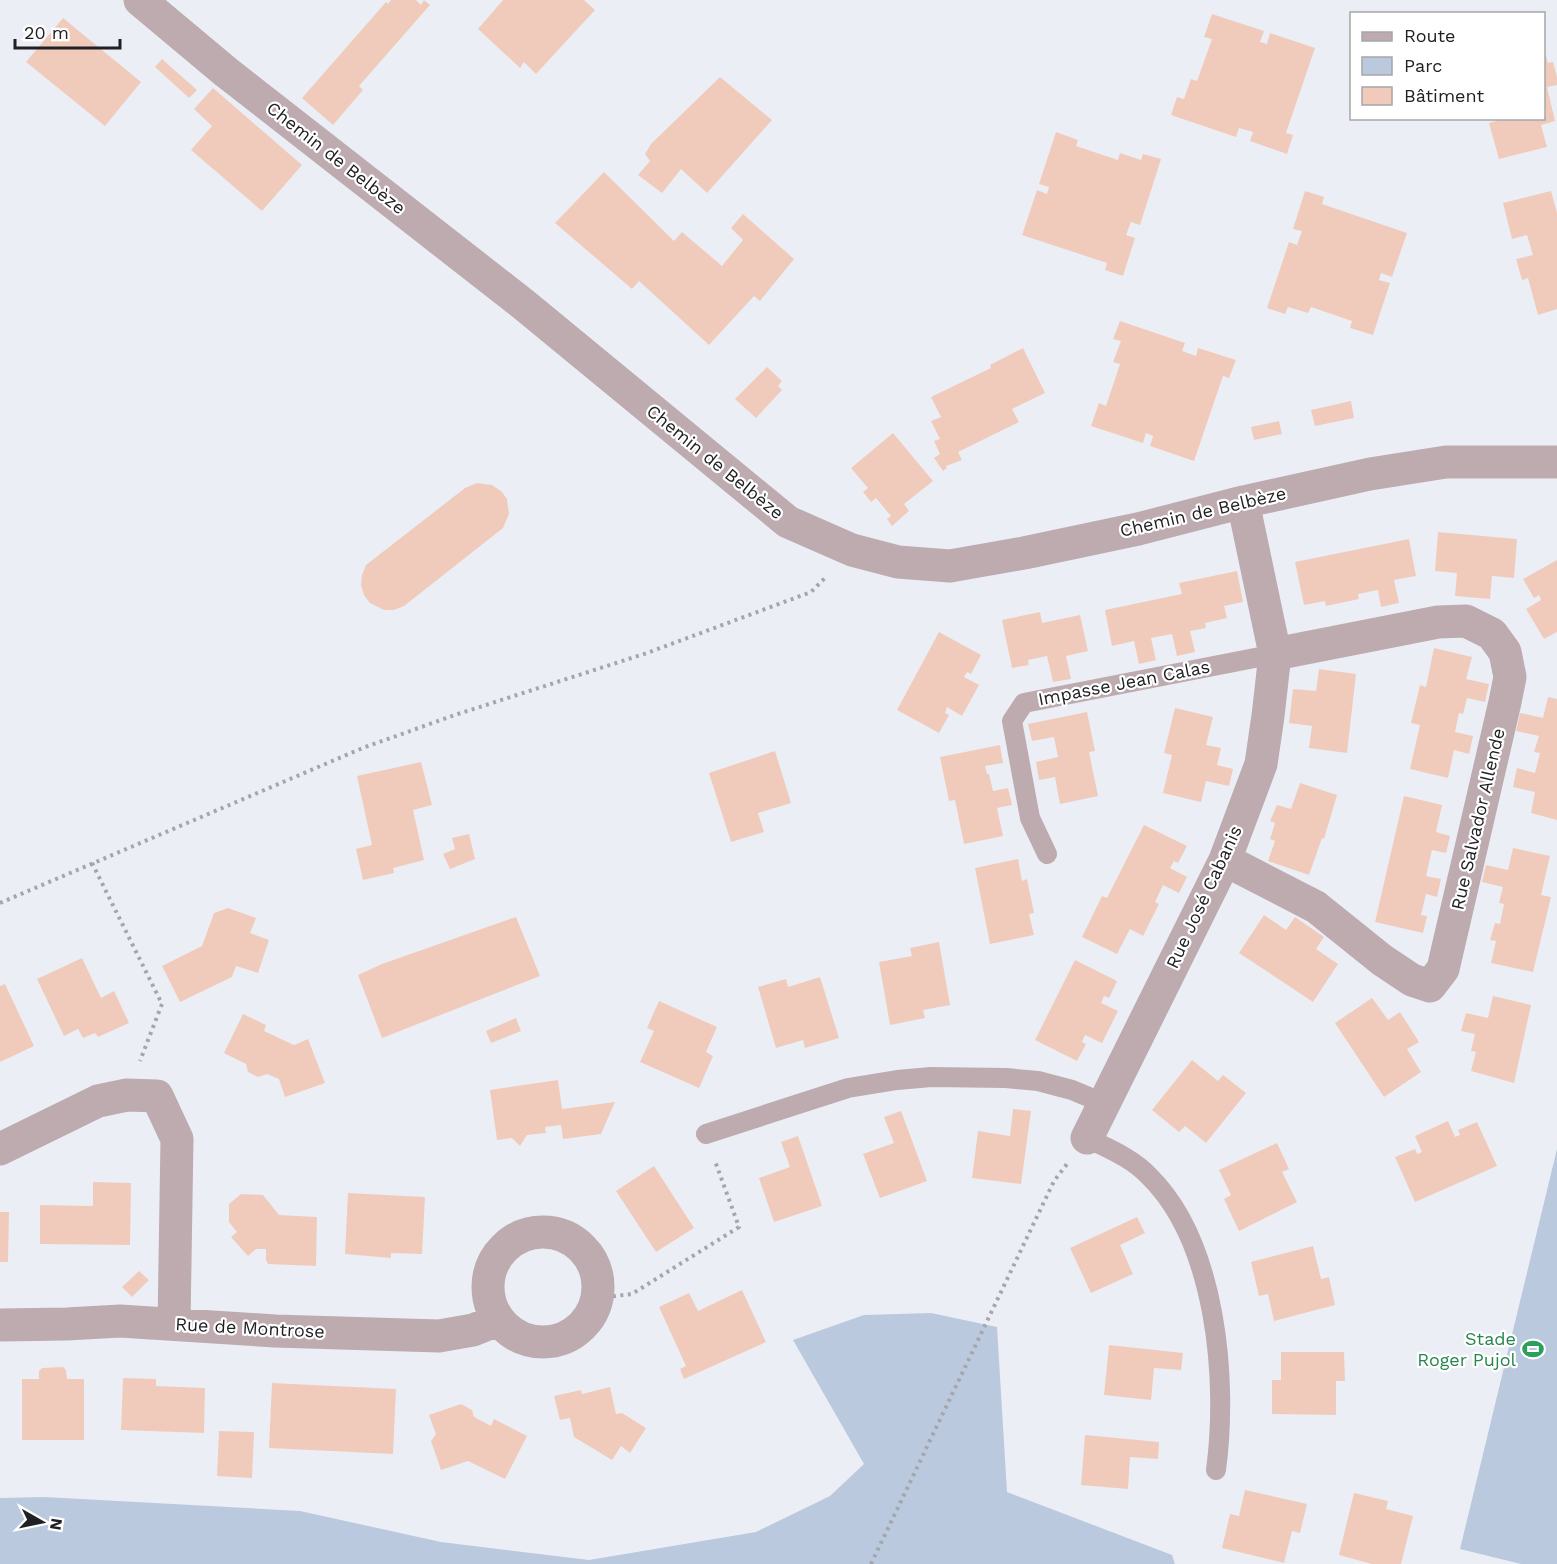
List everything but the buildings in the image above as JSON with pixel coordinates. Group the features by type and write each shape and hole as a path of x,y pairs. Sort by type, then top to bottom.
{"street":[{"name":"Chemin de Belbèze","path":"140,0 226,72 523,304 788,522 852,550 898,562 950,566 1024,554 1370,474 1446,462 1557,462"},
{"name":"Rue José Cabanis","path":"1087,1137 1226,860 1261,764 1275,654 1243,502"},
{"name":"Rue Salvador Allende","path":"1226,860 1316,908 1382,960 1412,980 1430,986 1443,969 1510,677 1505,652 1492,634 1466,621 1438,622 1275,654"},
{"path":"0,1149 98,1101 127,1095 157,1096 177,1138 174,1324"},
{"path":"550,1232 567,1237 583,1248 593,1262 599,1280 598,1298 593,1314 583,1326 570,1336 555,1342 539,1343 523,1340 509,1332 498,1320 490,1304 488,1285 491,1267 501,1251 514,1239 531,1233 550,1232"},
{"name":"Rue de Montrose","path":"0,1325 120,1321 275,1331 439,1336 473,1330 498,1320"}],"lane":[{"name":"Impasse Jean Calas","path":"1047,854 1030,819 1012,721 1024,703 1275,654"},
{"path":"706,1134 848,1089 897,1080 931,1077 987,1077 1038,1081 1072,1090 1103,1103"},
{"path":"1087,1137 1131,1160 1149,1176 1180,1216 1191,1238 1202,1268 1211,1306 1217,1350 1221,1396 1220,1445 1216,1470"}],"path":[{"path":"0,903 365,747 458,714 647,653 812,592 852,550"},
{"path":"92,863 162,1004 127,1095"},
{"path":"598,1298 632,1294 739,1227 706,1134"},
{"path":"870,1564 1054,1181 1087,1137"}],"green space":[{"name":"Stade Roger Pujol","path":"1557,1149 1557,1564 1521,1564 1460,1549"},
{"path":"931,1313 997,1327 1007,1492 1172,1555 1175,1564 0,1564 0,1498 44,1497 300,1511 441,1542 589,1560 756,1532 830,1496 864,1464 793,1340 864,1315"}],"place":[{"name":"Stade Roger Pujol","path":"1533,1349"}]}
